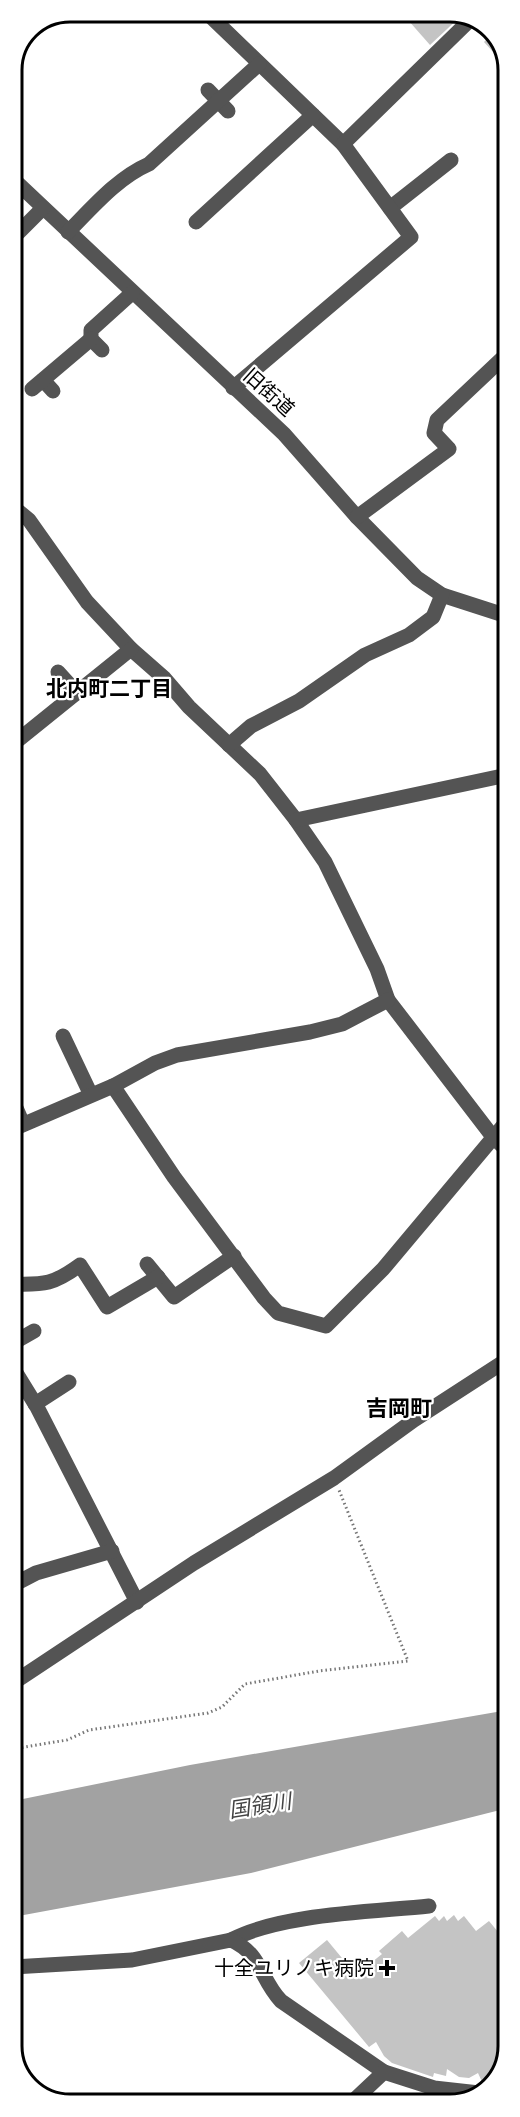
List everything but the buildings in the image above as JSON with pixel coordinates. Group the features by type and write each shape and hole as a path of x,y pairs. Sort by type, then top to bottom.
{"street":[{"path":"217,22 343,144 411,237 233,388"},
{"path":"343,144 465,25"},
{"path":"68,232 102,198 135,180 180,126 218,100 259,64"},
{"path":"196,222 313,115"},
{"path":"390,208 451,160"},
{"name":"旧街道","path":"22,188 284,434 357,517 417,578 442,596 498,613"},
{"path":"22,228 43,208"},
{"path":"42,386 97,344 91,330 132,293"},
{"path":"357,517 449,449 434,433 437,420 498,362"},
{"path":"22,514 29,520 87,602 131,649 164,678 189,707 260,774 296,820 325,862 377,969 388,1000 498,1142"},
{"path":"229,745 251,726 299,701 364,655 409,635 434,617 442,596"},
{"path":"22,737 131,649"},
{"path":"58,672 77,693"},
{"path":"296,820 498,777"},
{"path":"22,1125 113,1086 154,1063 177,1055 310,1032 342,1024 388,1000"},
{"path":"63,1036 91,1095"},
{"path":"113,1086 174,1177 264,1298 278,1313 326,1326 383,1269 498,1131"},
{"path":"147,1264 174,1298 234,1256"},
{"path":"22,1285 45,1286 58,1281 81,1265 107,1306 158,1277"},
{"path":"22,1338 34,1331"},
{"path":"22,1677 194,1563 334,1478 414,1420 498,1365"},
{"path":"22,1383 137,1602"},
{"path":"34,1404 69,1383"},
{"path":"22,1580 36,1573 112,1551"},
{"path":"22,1966 132,1960 192,1950 231,1940 251,1929 262,1927 337,1915 429,1906"},
{"path":"231,1940 253,1954 271,1991 281,2001 384,2072 434,2088 466,2092"},
{"path":"361,2094 384,2072"}],"path":[{"path":"22,1748 67,1740 89,1730 208,1713 222,1707 245,1684 271,1678 408,1661 334,1478"}],"water":[{"name":"国領川","path":"498,1712 498,1811 251,1873 22,1915 22,1799 190,1765"}],"place":[{"name":"十全ユリノキ病院","path":"387,1968"}],"district":[{"name":"北内町二丁目","path":"109,689"},
{"name":"吉岡町","path":"399,1408"}]}
